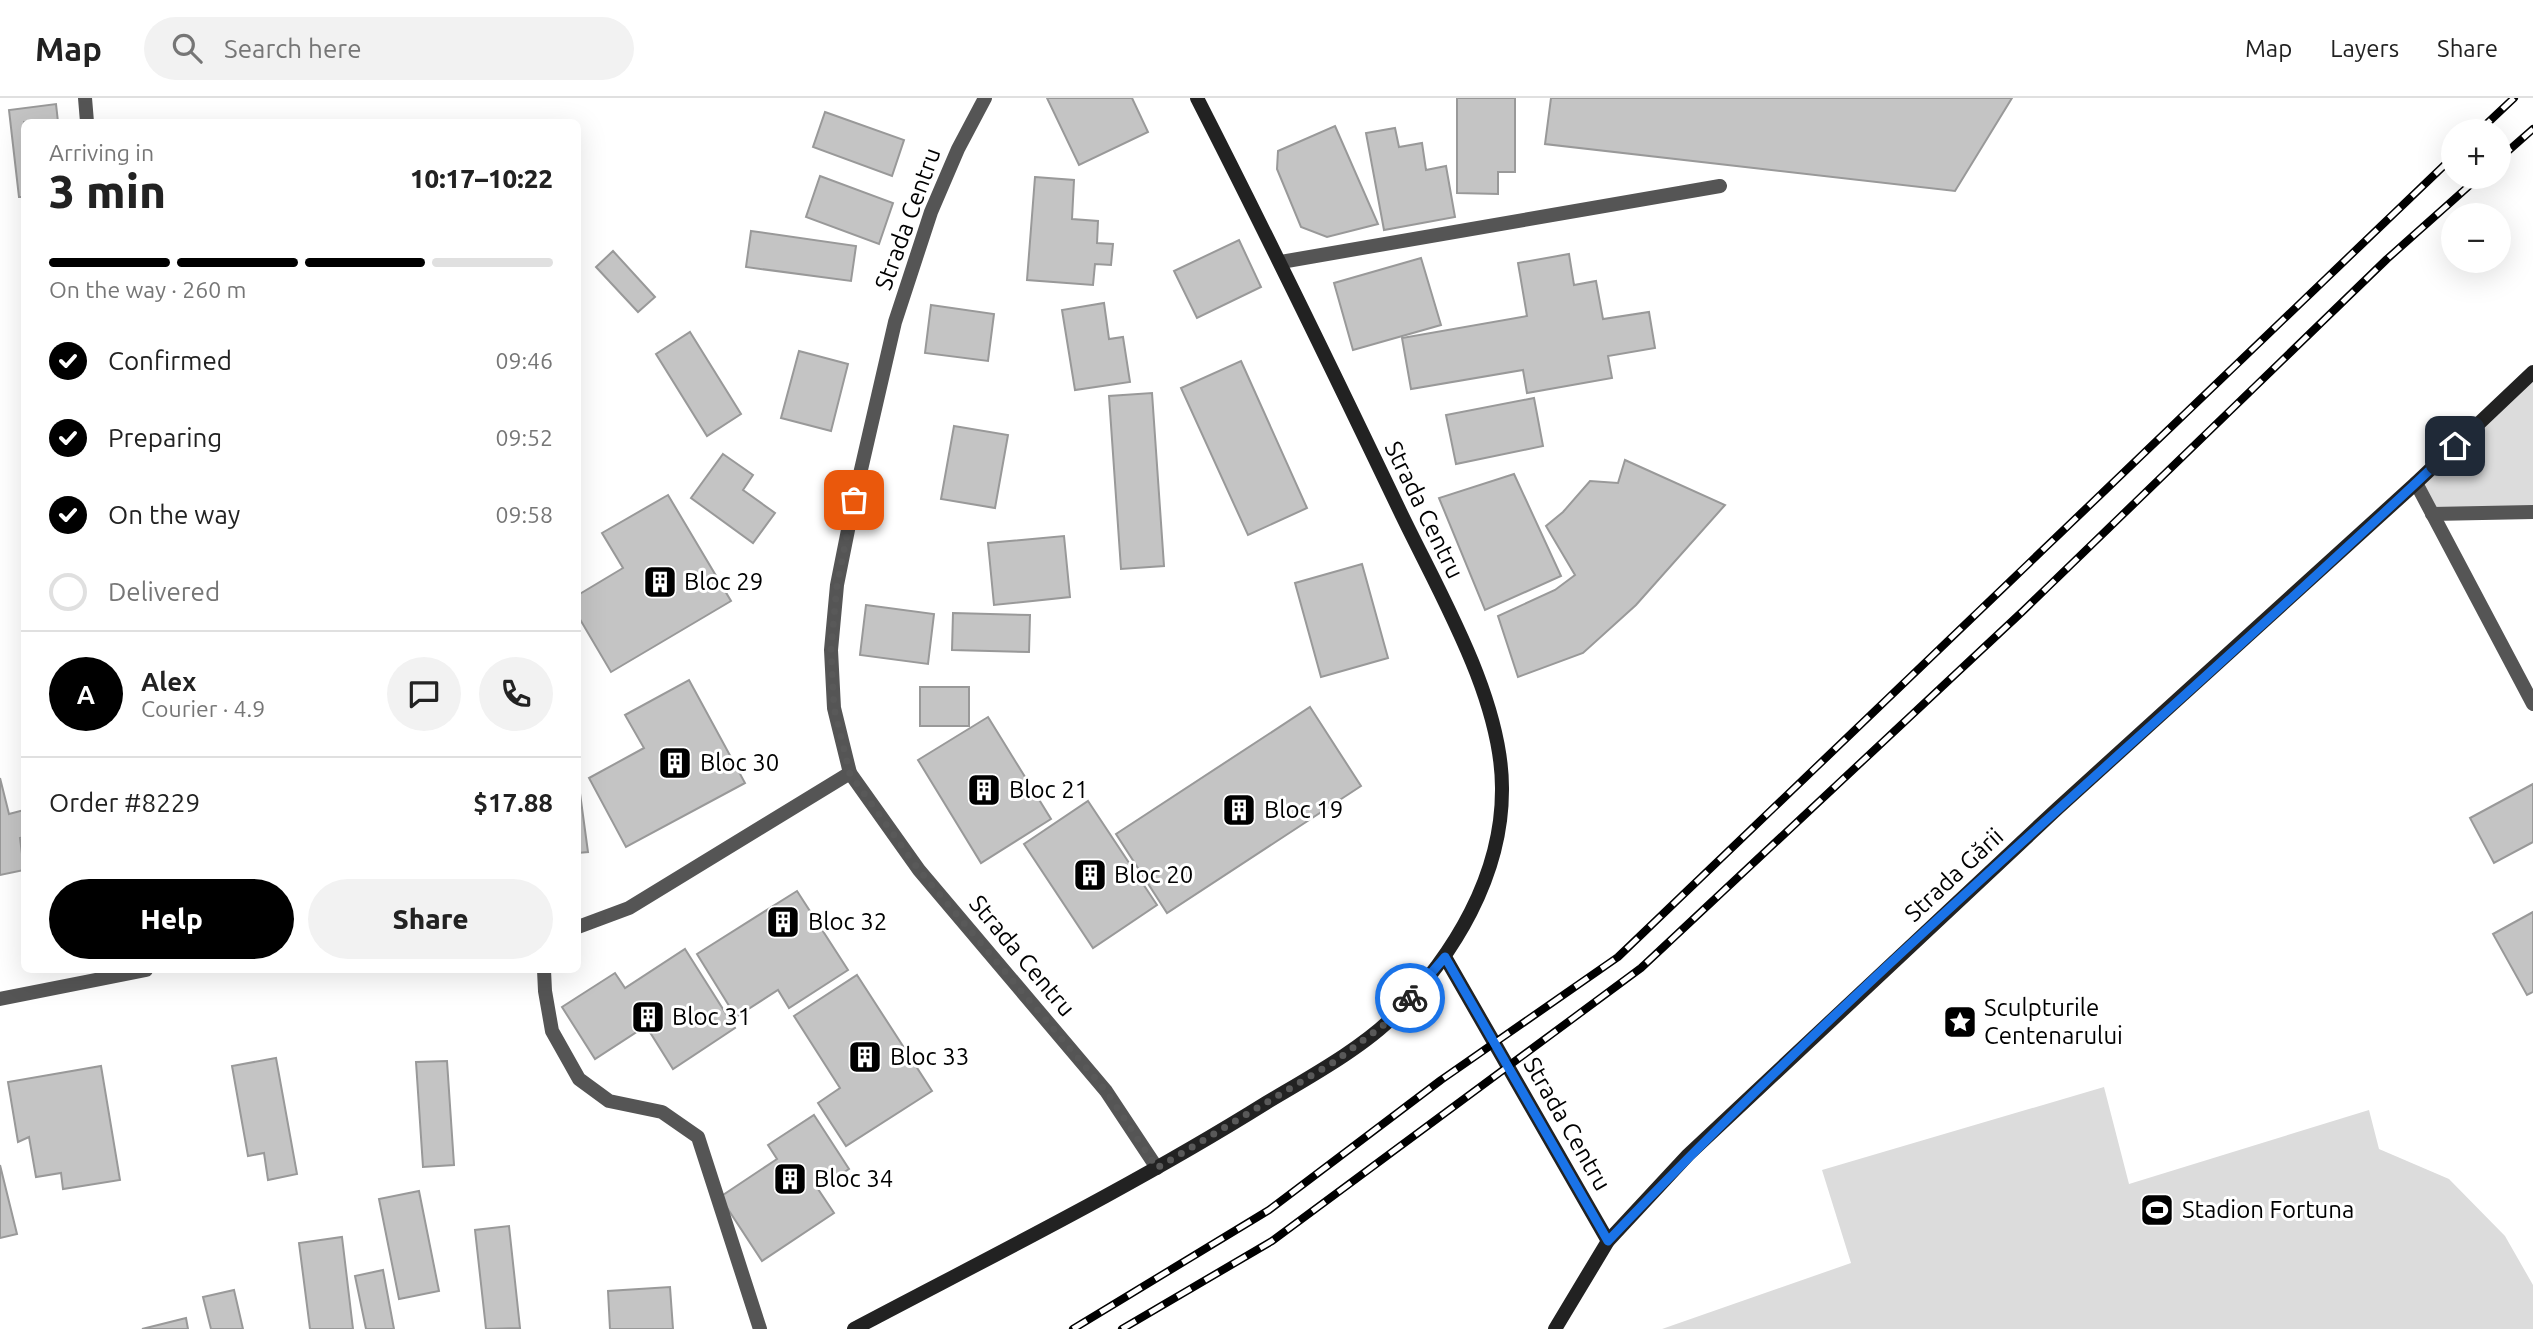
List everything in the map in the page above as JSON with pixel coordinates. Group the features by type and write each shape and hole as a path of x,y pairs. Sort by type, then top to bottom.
{"main road":[{"name":"Strada Centru","path":"854,1329 1157,1168 1334,1062 1393,1018 1445,957 1468,920 1487,877 1499,824 1503,789 1499,751 1473,663 1280,262 1197,98"},
{"name":"Strada Gării","path":"1555,1329 1608,1241 1721,1124 2057,809 2416,483 2533,372"},
{"name":"Strada Centru","path":"1445,957 1608,1241"}],"street":[{"path":"85,98 87,119"},
{"name":"Strada Centru","path":"985,98 958,149 931,212 899,310 854,500 837,585 831,650 834,708 850,774 919,870 1106,1091 1157,1168"},
{"path":"1280,262 1720,186"},
{"path":"2416,483 2533,704"},
{"path":"2432,514 2533,512"},
{"path":"581,926 629,908 850,774"},
{"path":"0,999 131,973"},
{"path":"544,973 552,1031 579,1079 609,1101 662,1112 698,1137 760,1329"}],"shaded area":[{"path":"2533,372 2533,512 2432,514 2416,483"},
{"name":"Stadion Fortuna","path":"2104,1087 2129,1184 2369,1110 2379,1149 2449,1179 2505,1236 2533,1285 2533,1329 1662,1329 1851,1263 1822,1170"}],"building":[{"path":"1047,98 1132,98 1148,132 1079,165"},
{"path":"1457,98 1515,98 1515,172 1498,172 1498,194 1457,193"},
{"path":"1551,98 2012,98 1955,191 1545,144"},
{"path":"56,104 58,119 21,119 21,197 19,197 9,110"},
{"path":"825,112 904,140 892,176 813,147"},
{"path":"1335,126 1378,224 1327,237 1301,227 1277,169 1278,151"},
{"path":"1395,128 1399,147 1422,143 1426,170 1446,166 1455,217 1384,230 1366,133"},
{"path":"820,176 893,203 879,244 806,217"},
{"path":"1035,177 1074,180 1072,219 1098,221 1097,243 1113,244 1111,265 1095,264 1093,285 1027,280"},
{"path":"751,231 856,246 851,281 746,267"},
{"path":"1239,240 1261,287 1197,318 1174,271"},
{"path":"613,251 655,297 638,312 596,267"},
{"path":"1569,254 1574,285 1596,281 1603,319 1649,312 1655,348 1608,356 1612,378 1527,393 1523,370 1411,389 1402,338 1527,316 1518,263"},
{"path":"1421,258 1441,325 1353,350 1334,283"},
{"path":"1104,303 1109,339 1123,337 1130,382 1075,390 1062,310"},
{"path":"931,305 994,314 988,361 925,353"},
{"path":"690,332 741,414 707,436 656,354"},
{"path":"799,351 848,364 831,431 781,418"},
{"path":"1241,361 1307,508 1248,535 1181,388"},
{"path":"1152,393 1164,566 1121,569 1109,396"},
{"path":"1534,398 1543,446 1456,464 1446,415"},
{"path":"954,426 1008,435 995,508 941,499"},
{"path":"723,454 753,475 743,490 775,513 753,543 691,498"},
{"path":"1625,460 1725,505 1636,605 1583,653 1518,677 1498,616 1555,590 1575,575 1546,526 1563,512 1590,481 1618,483"},
{"path":"1514,474 1561,576 1485,610 1439,498"},
{"name":"Bloc 29","path":"668,495 731,601 611,672 581,621 581,593 623,568 602,533"},
{"path":"1064,536 1070,597 994,605 988,543"},
{"path":"1362,564 1388,658 1321,677 1295,583"},
{"path":"866,605 934,614 928,664 860,655"},
{"path":"953,613 1030,615 1029,652 952,650"},
{"name":"Bloc 30","path":"689,680 745,783 626,847 589,778 644,748 625,715"},
{"path":"920,687 969,687 969,726 920,726"},
{"name":"Bloc 19","path":"1310,707 1361,786 1167,913 1116,834"},
{"name":"Bloc 21","path":"988,717 1051,819 981,863 918,760"},
{"path":"0,778 9,814 21,811 21,871 0,875"},
{"path":"2533,784 2533,842 2494,863 2470,818"},
{"path":"581,801 588,852 581,853"},
{"name":"Bloc 20","path":"1088,801 1157,905 1093,948 1024,844"},
{"name":"Bloc 32","path":"797,891 848,970 789,1008 778,990 736,1017 697,954"},
{"path":"2533,912 2533,992 2527,995 2493,934"},
{"name":"Bloc 31","path":"685,949 735,1028 673,1069 646,1026 595,1059 562,1007 615,973 625,988"},
{"name":"Bloc 33","path":"857,975 932,1091 846,1146 818,1103 840,1088 794,1016"},
{"path":"276,1058 297,1174 268,1180 264,1153 248,1156 232,1066"},
{"path":"447,1061 454,1165 423,1167 416,1062"},
{"path":"101,1066 120,1180 63,1189 61,1173 36,1177 29,1137 18,1142 8,1082"},
{"name":"Bloc 34","path":"814,1115 849,1169 818,1189 834,1213 762,1261 720,1197 777,1159 768,1145"},
{"path":"0,1165 17,1234 0,1238"},
{"path":"419,1191 439,1291 399,1299 379,1199"},
{"path":"509,1226 520,1328 486,1329 475,1230"},
{"path":"342,1237 353,1329 310,1329 299,1243"},
{"path":"383,1270 394,1329 366,1329 355,1276"},
{"path":"670,1287 673,1329 610,1329 608,1291"},
{"path":"234,1290 243,1329 211,1329 203,1297"},
{"path":"186,1318 188,1329 142,1329"}],"railway":[{"path":"2492,119 2514,98"},
{"path":"2511,148 2533,129"},
{"path":"1073,1329 1269,1210 1441,1080 1618,957 2441,168"},
{"path":"1122,1329 1272,1241 1641,968 2023,611 2387,259 2466,189"}],"way so far":[{"path":"854,500 837,585 831,650 834,708 850,774 919,870 1106,1091 1157,1168 1334,1062 1393,1018 1410,998"}],"place":[{"name":"Bloc 29","path":"660,582"},
{"name":"Bloc 30","path":"675,763"},
{"name":"Bloc 21","path":"984,790"},
{"name":"Bloc 19","path":"1239,810"},
{"name":"Bloc 20","path":"1090,875"},
{"name":"Bloc 32","path":"783,922"},
{"name":"Bloc 31","path":"648,1017"},
{"name":"Sculpturile Centenarului","path":"1960,1022"},
{"name":"Bloc 33","path":"865,1057"},
{"name":"Bloc 34","path":"790,1179"},
{"name":"Stadion Fortuna","path":"2157,1210"}],"route":[{"path":"1410,998 1445,957 1608,1241 1721,1124 2057,809 2455,446"}]}
